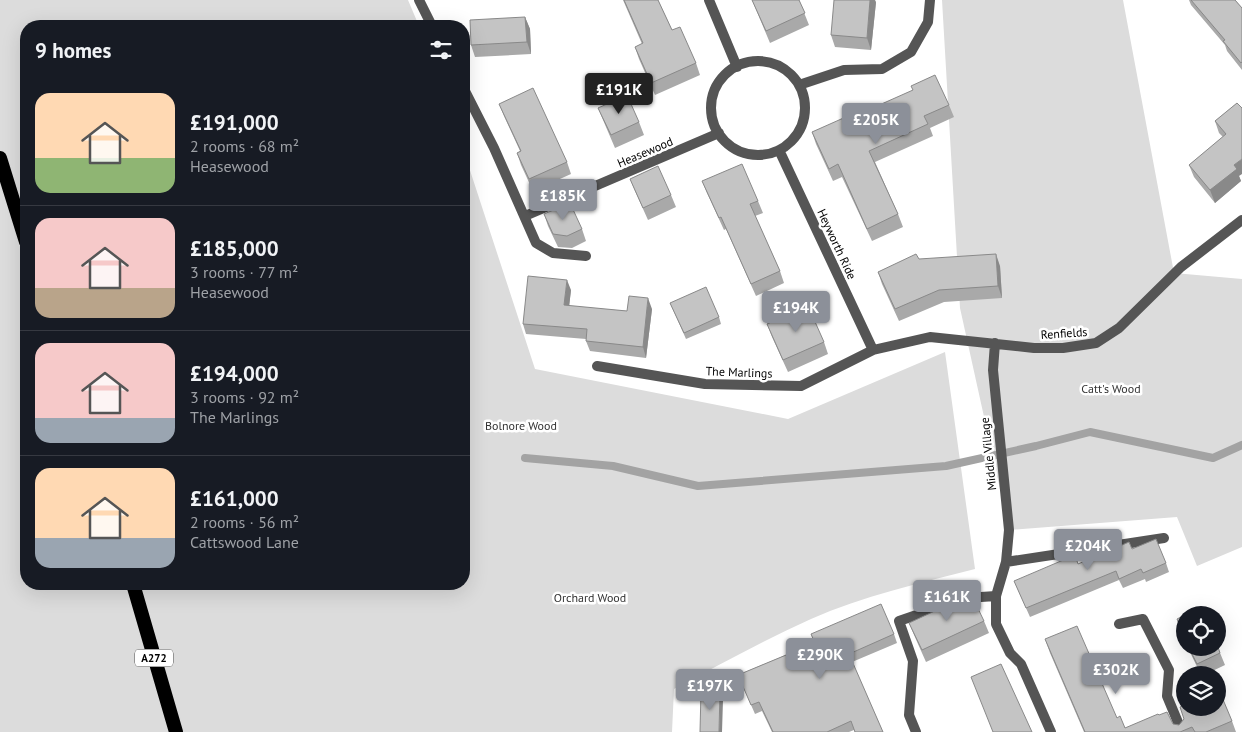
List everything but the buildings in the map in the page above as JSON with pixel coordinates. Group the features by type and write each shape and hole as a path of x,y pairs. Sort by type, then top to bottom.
{"highway":[{"path":"0,158 20,223"},
{"name":"A272","path":"135,590 176,732"}],"street":[{"path":"419,0 429,20"},
{"path":"709,0 737,67"},
{"path":"799,85 844,70 882,69 911,52 928,22 930,0"},
{"path":"750,62 772,64 790,74 799,85 804,99 805,115 800,129 791,141 779,150 766,154 752,154 739,151 728,144 719,133 712,119 711,104 716,89 724,76 737,67 750,62"},
{"path":"470,101 494,148 536,243 554,253 586,256"},
{"name":"Heasewood","path":"525,216 719,133"},
{"name":"Heyworth Ride","path":"779,150 874,350"},
{"name":"Renfields","path":"874,350 930,337 1034,348 1063,348 1096,343 1118,328 1181,267 1242,220"},
{"name":"Middle Village","path":"994,343 993,370 1009,530 1006,562 996,596 996,624 1010,654 1021,664 1051,732"},
{"name":"The Marlings","path":"597,366 705,384 801,386 874,350"},
{"path":"1006,562 1164,538"},
{"path":"916,732 909,715 913,661 899,621 966,598 996,596"},
{"path":"1118,624 1143,620 1169,670 1167,696 1182,732"}],"green space":[{"name":"Orchard Wood","path":"0,0 408,0 416,20 20,20 20,590 470,590 470,170 535,369 788,419 945,352 975,569 851,603 776,635 674,689 672,732 0,732"},
{"name":"Catt's Wood","path":"942,0 1123,0 1174,273 1242,279 1242,547 1197,566 1177,517 1009,530 960,308"}],"waterway":[{"path":"525,458 613,466 698,486 946,466 1090,432 1213,458 1242,445"}],"park label":[{"name":"Bolnore Wood","path":"521,425"}]}
